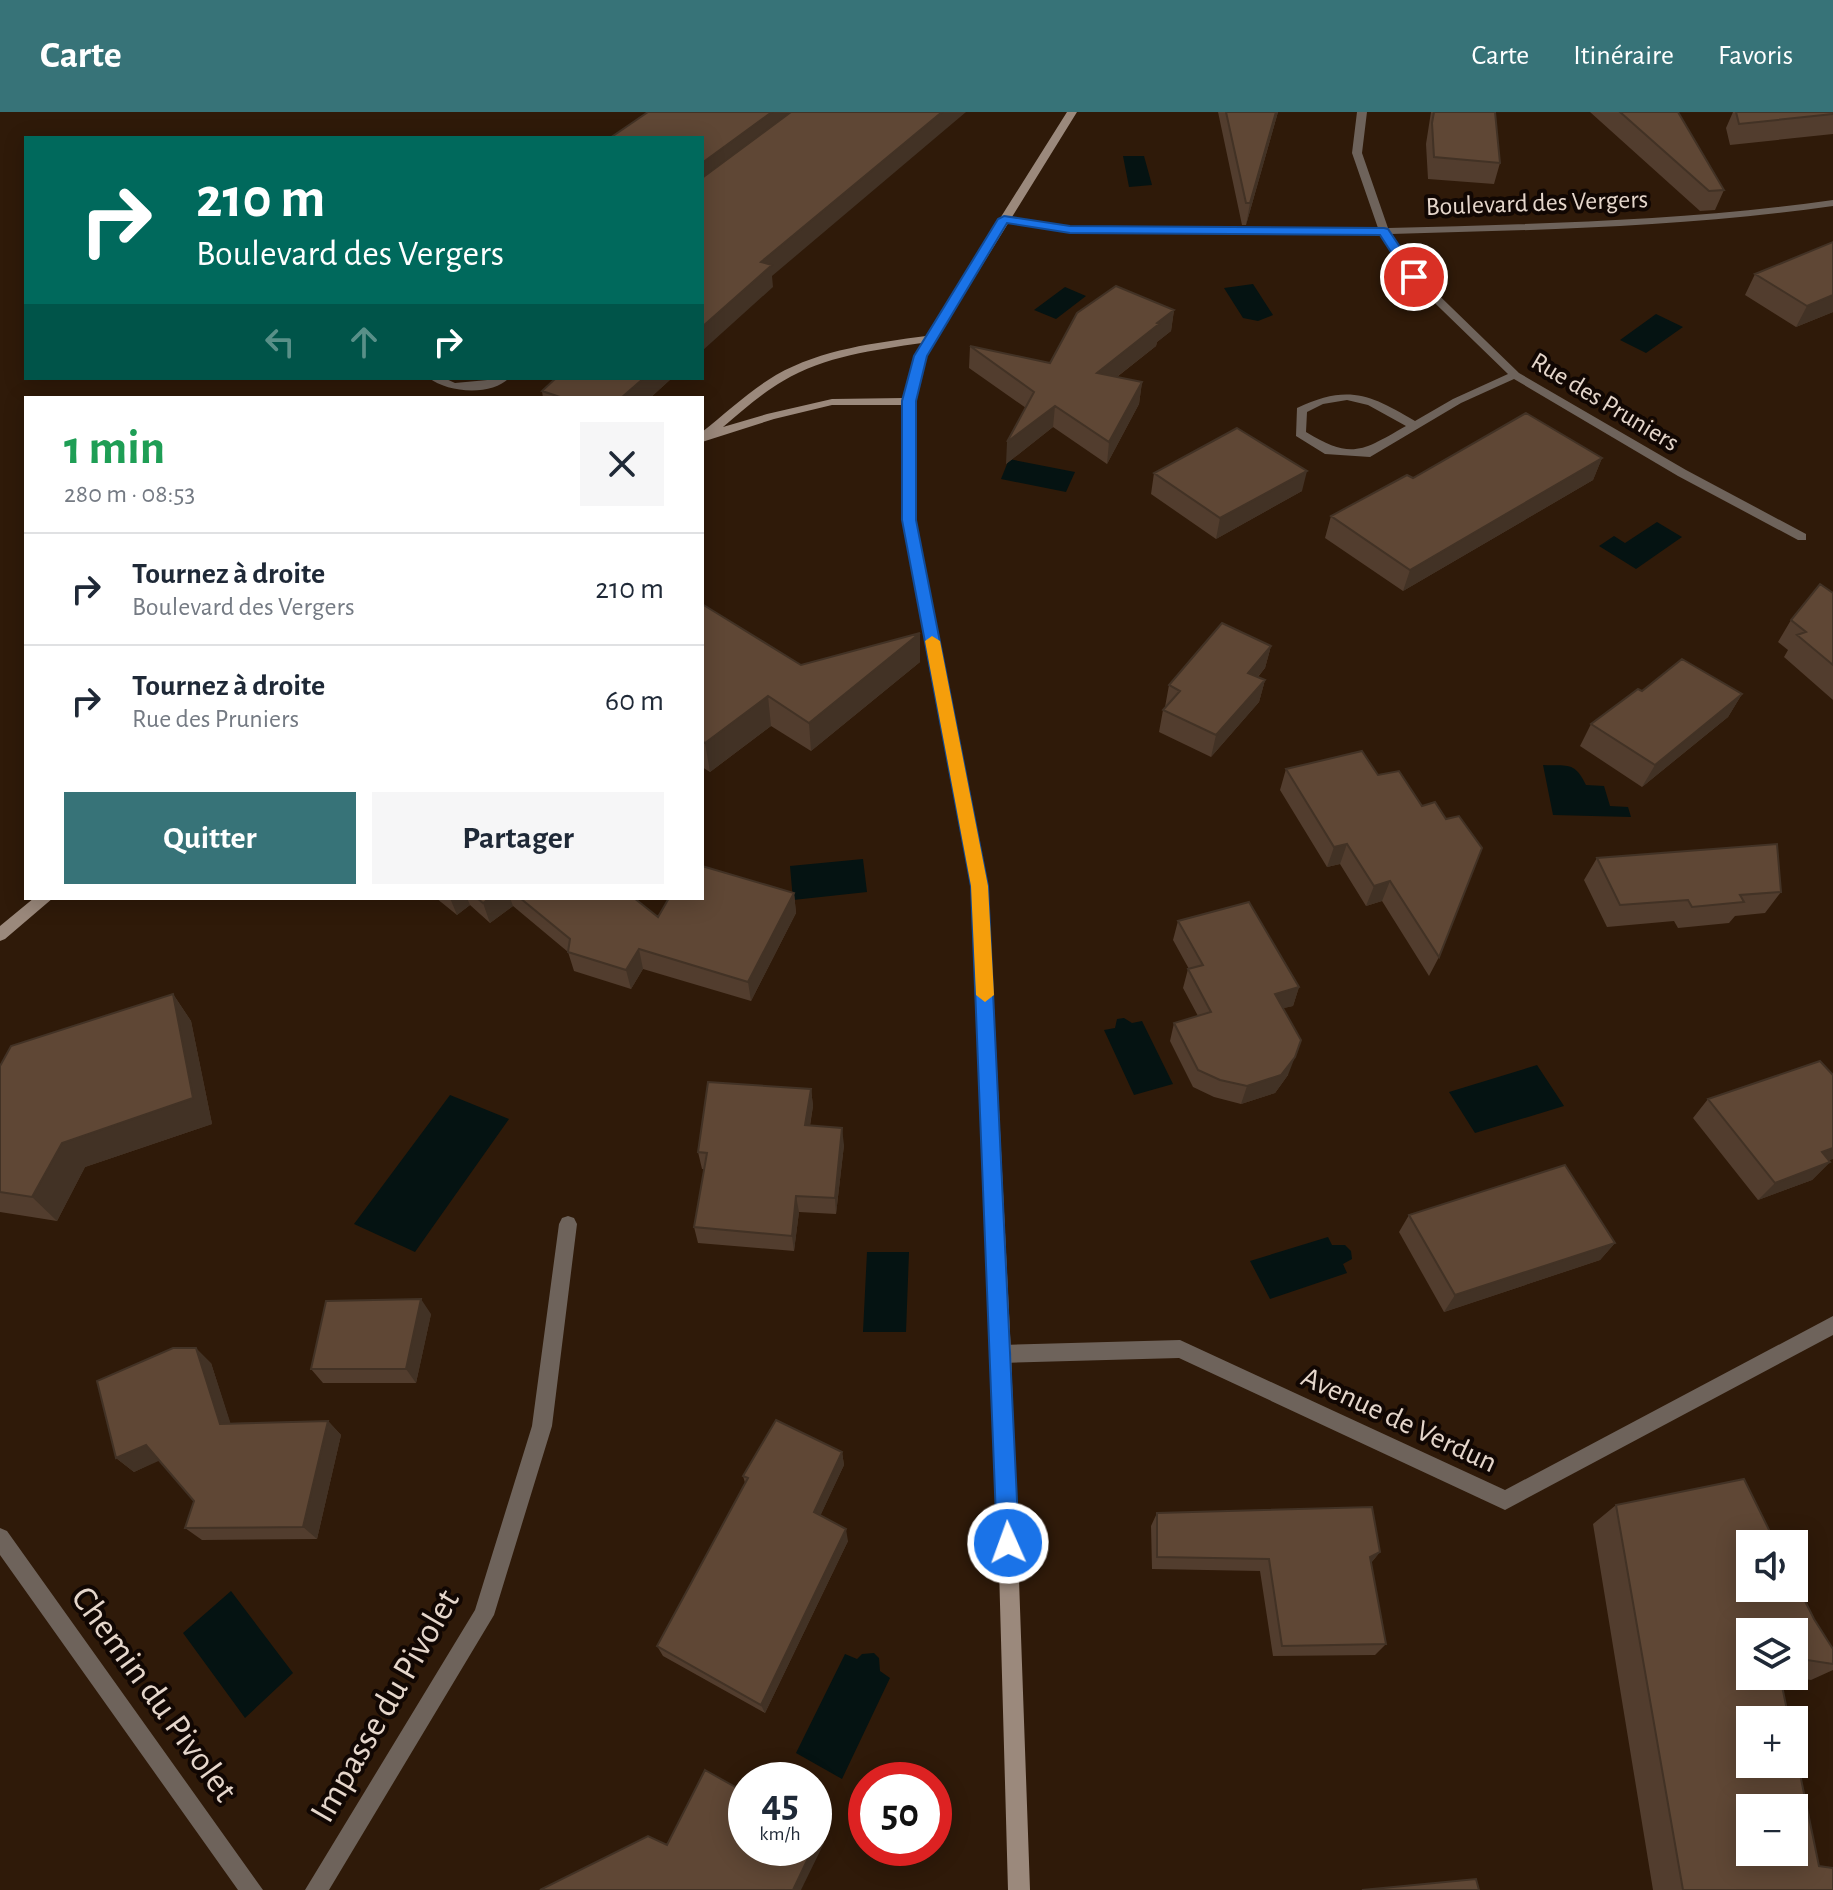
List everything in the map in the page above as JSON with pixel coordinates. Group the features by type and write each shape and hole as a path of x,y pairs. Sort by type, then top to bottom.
{"main road":[{"path":"1019,1890 1002,1354 980,886 909,520 909,401 920,356 1072,112"},
{"path":"704,436 783,376 827,359 875,346 930,339"},
{"path":"704,437 771,416 832,402 909,401"},
{"path":"0,935 43,900"}],"street":[{"name":"Rue des Pruniers","path":"1362,112 1357,153 1384,231 1414,277 1515,375 1682,473 1802,537"},
{"name":"Boulevard des Vergers","path":"1004,219 1070,230 1384,231 1586,226 1833,203"},
{"path":"1415,426 1367,398 1327,396 1301,410 1300,433 1329,451 1366,454 1415,426 1457,401 1515,375"},
{"path":"439,380 453,387 496,384 501,380"},
{"name":"Impasse du Pivolet","path":"316,1890 484,1615 542,1426 568,1224"},
{"name":"Avenue de Verdun","path":"1002,1354 1180,1349 1505,1500 1833,1325"},
{"name":"Chemin du Pivolet","path":"0,1538 252,1890"}],"shaded area":[{"path":"1123,156 1144,156 1152,185 1129,187"},
{"path":"1253,284 1273,315 1258,321 1243,318 1224,288"},
{"path":"1065,287 1086,296 1056,319 1034,310"},
{"path":"1656,314 1683,327 1646,353 1620,340"},
{"path":"1009,459 1075,472 1066,492 1001,479"},
{"path":"1657,522 1682,537 1636,569 1599,546 1614,536 1625,543"},
{"path":"1543,765 1574,768 1586,785 1604,786 1610,806 1628,807 1631,817 1553,815"},
{"path":"863,859 867,892 793,900 790,866"},
{"path":"1124,1018 1132,1023 1142,1021 1173,1084 1134,1095 1104,1030 1115,1028 1117,1019"},
{"path":"1537,1065 1564,1106 1475,1133 1449,1092"},
{"path":"450,1095 509,1119 415,1252 354,1224"},
{"path":"1328,1237 1332,1245 1345,1245 1351,1251 1352,1259 1343,1264 1347,1273 1270,1299 1250,1261"},
{"path":"867,1252 909,1252 906,1332 863,1332"},
{"path":"231,1591 293,1673 245,1718 183,1633"},
{"path":"874,1653 879,1658 880,1671 890,1678 842,1779 832,1773 832,1762 812,1762 796,1753 845,1654 857,1659 862,1654"}],"building":[{"path":"648,112 772,112 704,162 704,136 613,136"},
{"path":"791,112 942,112 761,262 772,265 704,325 704,177"},
{"path":"1226,112 1276,112 1250,203 1246,203"},
{"path":"1434,112 1495,112 1500,163 1434,157"},
{"path":"1620,112 1678,112 1724,190 1709,191"},
{"path":"1736,112 1833,112 1833,114 1739,124"},
{"path":"1833,242 1833,295 1807,306 1755,274"},
{"path":"1116,286 1174,310 1097,373 1142,382 1109,442 1055,406 1007,442 1034,392 970,346 1050,363 1077,313"},
{"path":"554,380 642,380 623,396 557,396 542,391"},
{"path":"1526,413 1602,458 1410,570 1331,516 1407,475 1413,478"},
{"path":"1237,428 1307,471 1220,518 1154,473"},
{"path":"1820,584 1833,593 1833,665 1797,635 1806,632 1791,620"},
{"path":"704,605 801,665 920,633 809,723 768,696 705,743"},
{"path":"1222,623 1271,646 1248,673 1265,680 1216,735 1163,710 1180,691 1169,685"},
{"path":"1682,659 1742,694 1655,765 1591,724 1638,689 1642,691"},
{"path":"1362,751 1378,775 1399,771 1422,806 1435,802 1446,819 1459,816 1482,848 1439,957 1390,881 1374,886 1347,844 1334,847 1286,769"},
{"path":"1777,844 1781,892 1740,895 1744,902 1692,907 1688,900 1620,905 1597,858"},
{"path":"704,867 794,893 748,982 639,949 626,970 568,952 570,939 522,900 637,900 658,917 668,900 704,900"},
{"path":"1249,902 1299,987 1275,994 1301,1040 1295,1057 1281,1075 1247,1086 1220,1080 1198,1070 1174,1023 1211,1012 1188,969 1203,965 1178,921"},
{"path":"173,994 193,1098 62,1143 32,1197 0,1192 0,1066 11,1046"},
{"path":"1820,1061 1833,1075 1833,1148 1822,1152 1830,1162 1775,1183 1708,1099"},
{"path":"708,1082 811,1089 805,1125 842,1128 835,1198 796,1196 792,1236 694,1227 707,1153 698,1152"},
{"path":"1565,1165 1615,1243 1455,1295 1409,1215"},
{"path":"421,1299 406,1369 311,1369 326,1301"},
{"path":"173,1348 196,1348 220,1424 328,1421 303,1527 185,1528 194,1501 146,1445 116,1458 97,1381"},
{"path":"776,1420 842,1452 814,1512 846,1529 761,1705 657,1646 748,1478 743,1476"},
{"path":"1744,1479 1769,1530 1736,1530 1736,1602 1806,1602 1833,1649 1833,1664 1808,1660 1808,1618 1736,1618 1736,1690 1783,1690 1786,1706 1736,1706 1736,1778 1801,1778 1804,1794 1736,1794 1736,1866 1808,1866 1808,1813 1819,1866 1833,1868 1833,1890 1683,1890 1616,1505"},
{"path":"1372,1507 1380,1552 1370,1557 1386,1644 1282,1646 1269,1559 1157,1557 1157,1513"},
{"path":"705,1770 728,1783 728,1866 804,1866 793,1890 540,1890 648,1836 667,1845"},
{"path":"1476,1879 1479,1890 1362,1890"}],"slow traffic":[{"path":"932,641 980,886 985,995"}],"route":[{"path":"1008,1543 980,886 909,520 909,401 920,356 1004,219 1070,230 1384,231 1414,277"}]}
